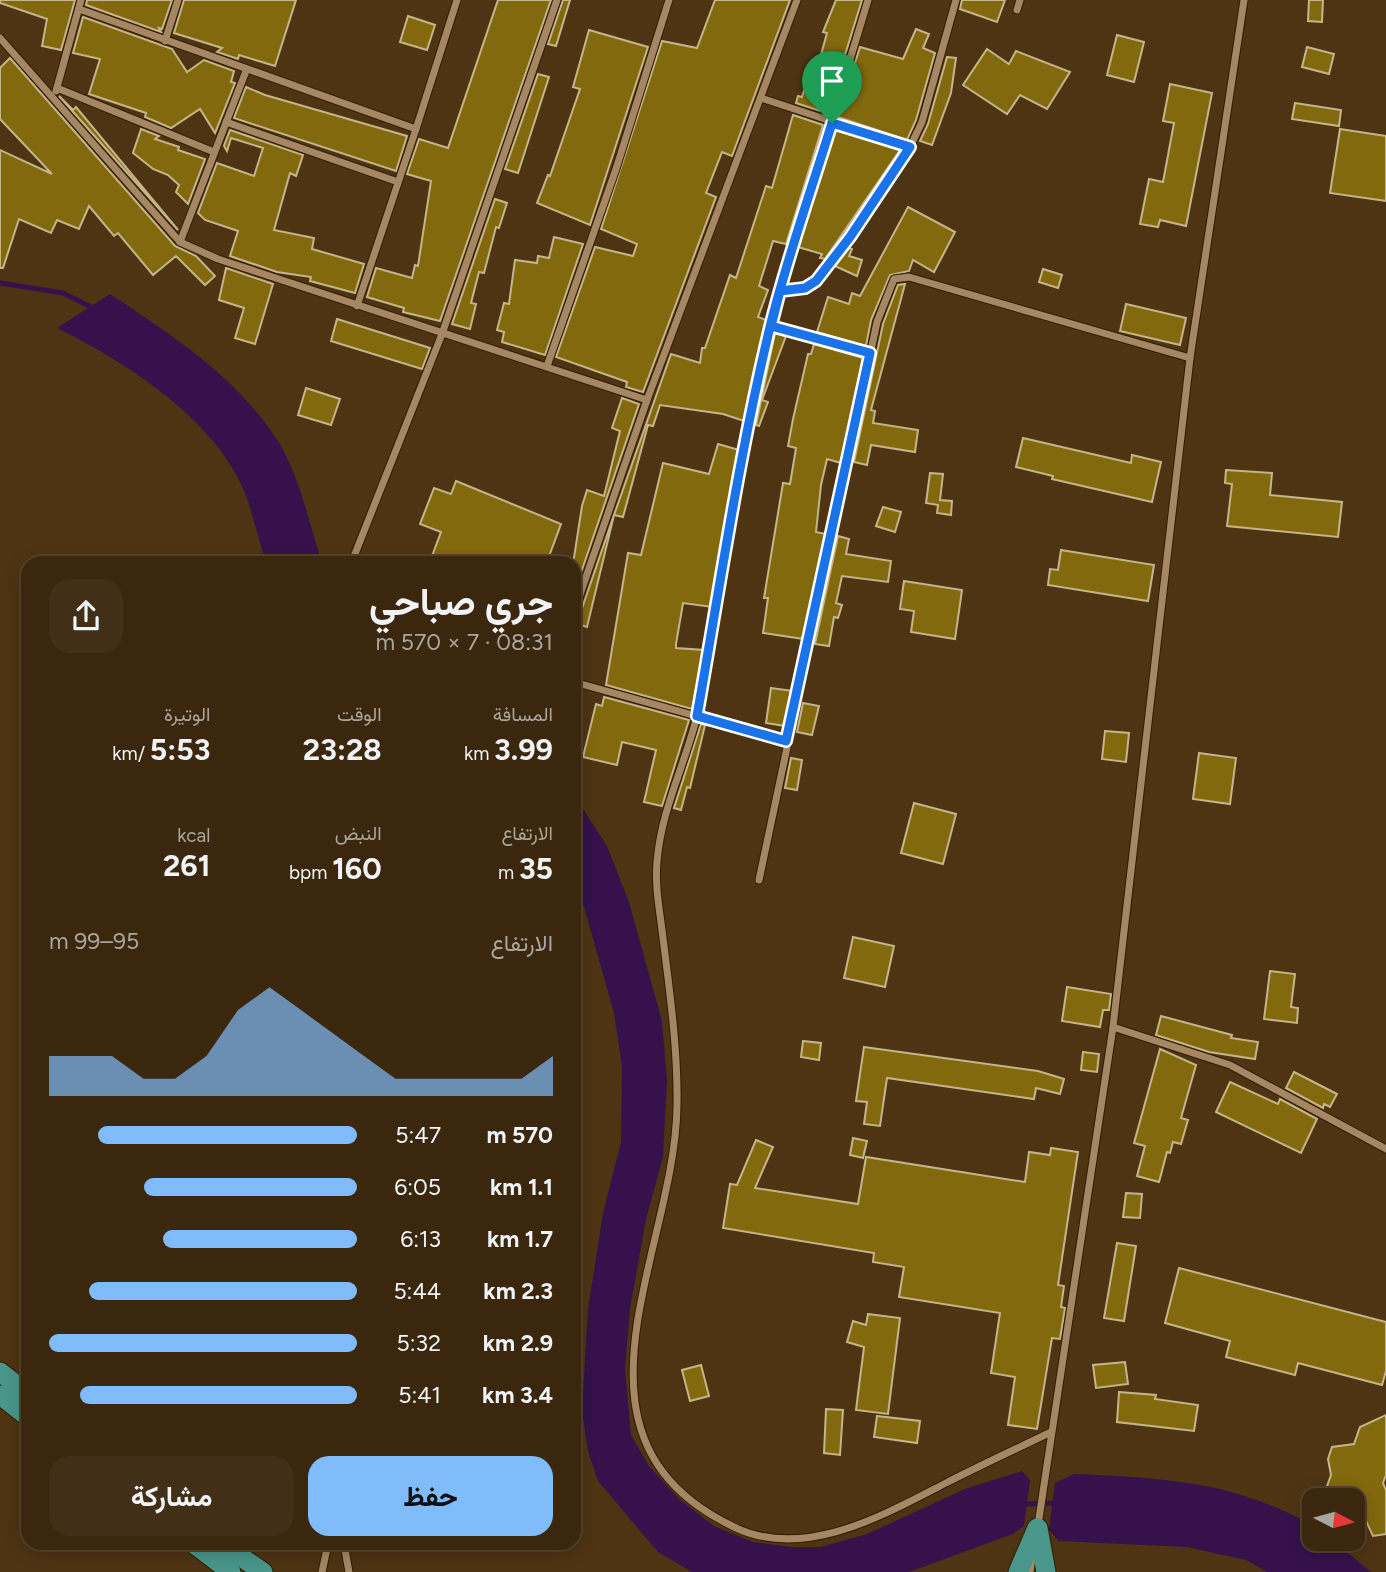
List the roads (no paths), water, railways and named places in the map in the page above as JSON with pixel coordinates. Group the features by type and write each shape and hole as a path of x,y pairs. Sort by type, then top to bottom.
{"highway":[{"path":"0,1373 21,1389"},
{"path":"0,1395 21,1412"},
{"path":"1018,1572 1037,1528"},
{"path":"1037,1528 1046,1572"},
{"path":"202,1550 231,1572"},
{"path":"231,1550 263,1572"}],"street":[{"path":"54,99 81,0"},
{"path":"165,41 178,0"},
{"path":"356,306 457,0"},
{"path":"354,556 442,334 557,0"},
{"path":"547,366 616,169 669,0"},
{"path":"581,592 647,400 797,0"},
{"path":"868,0 771,326 750,415 697,716 666,807 655,891 666,974 677,1104 665,1200 632,1346 633,1394 641,1436 679,1489 737,1529 768,1538 816,1536 844,1530 901,1507 1051,1432"},
{"path":"780,291 805,288 816,281 850,237 910,147 922,122 956,0"},
{"path":"1017,10 1020,0"},
{"path":"1030,1572 1113,1027 1190,358 1244,0"},
{"path":"79,9 246,71 416,129"},
{"path":"0,37 180,242 218,259 356,306 647,400"},
{"path":"180,242 246,71"},
{"path":"57,88 214,152"},
{"path":"761,98 910,147"},
{"path":"226,122 398,183"},
{"path":"759,880 786,741 870,353 894,279 902,277 1190,358"},
{"path":"771,326 870,353"},
{"path":"581,684 786,741"},
{"path":"1113,1027 1230,1065 1386,1149"},
{"path":"323,1572 327,1550"},
{"path":"345,1550 349,1572"}],"waterway":[{"path":"0,283 63,293 97,310"},
{"path":"1021,1504 1057,1503"}]}
